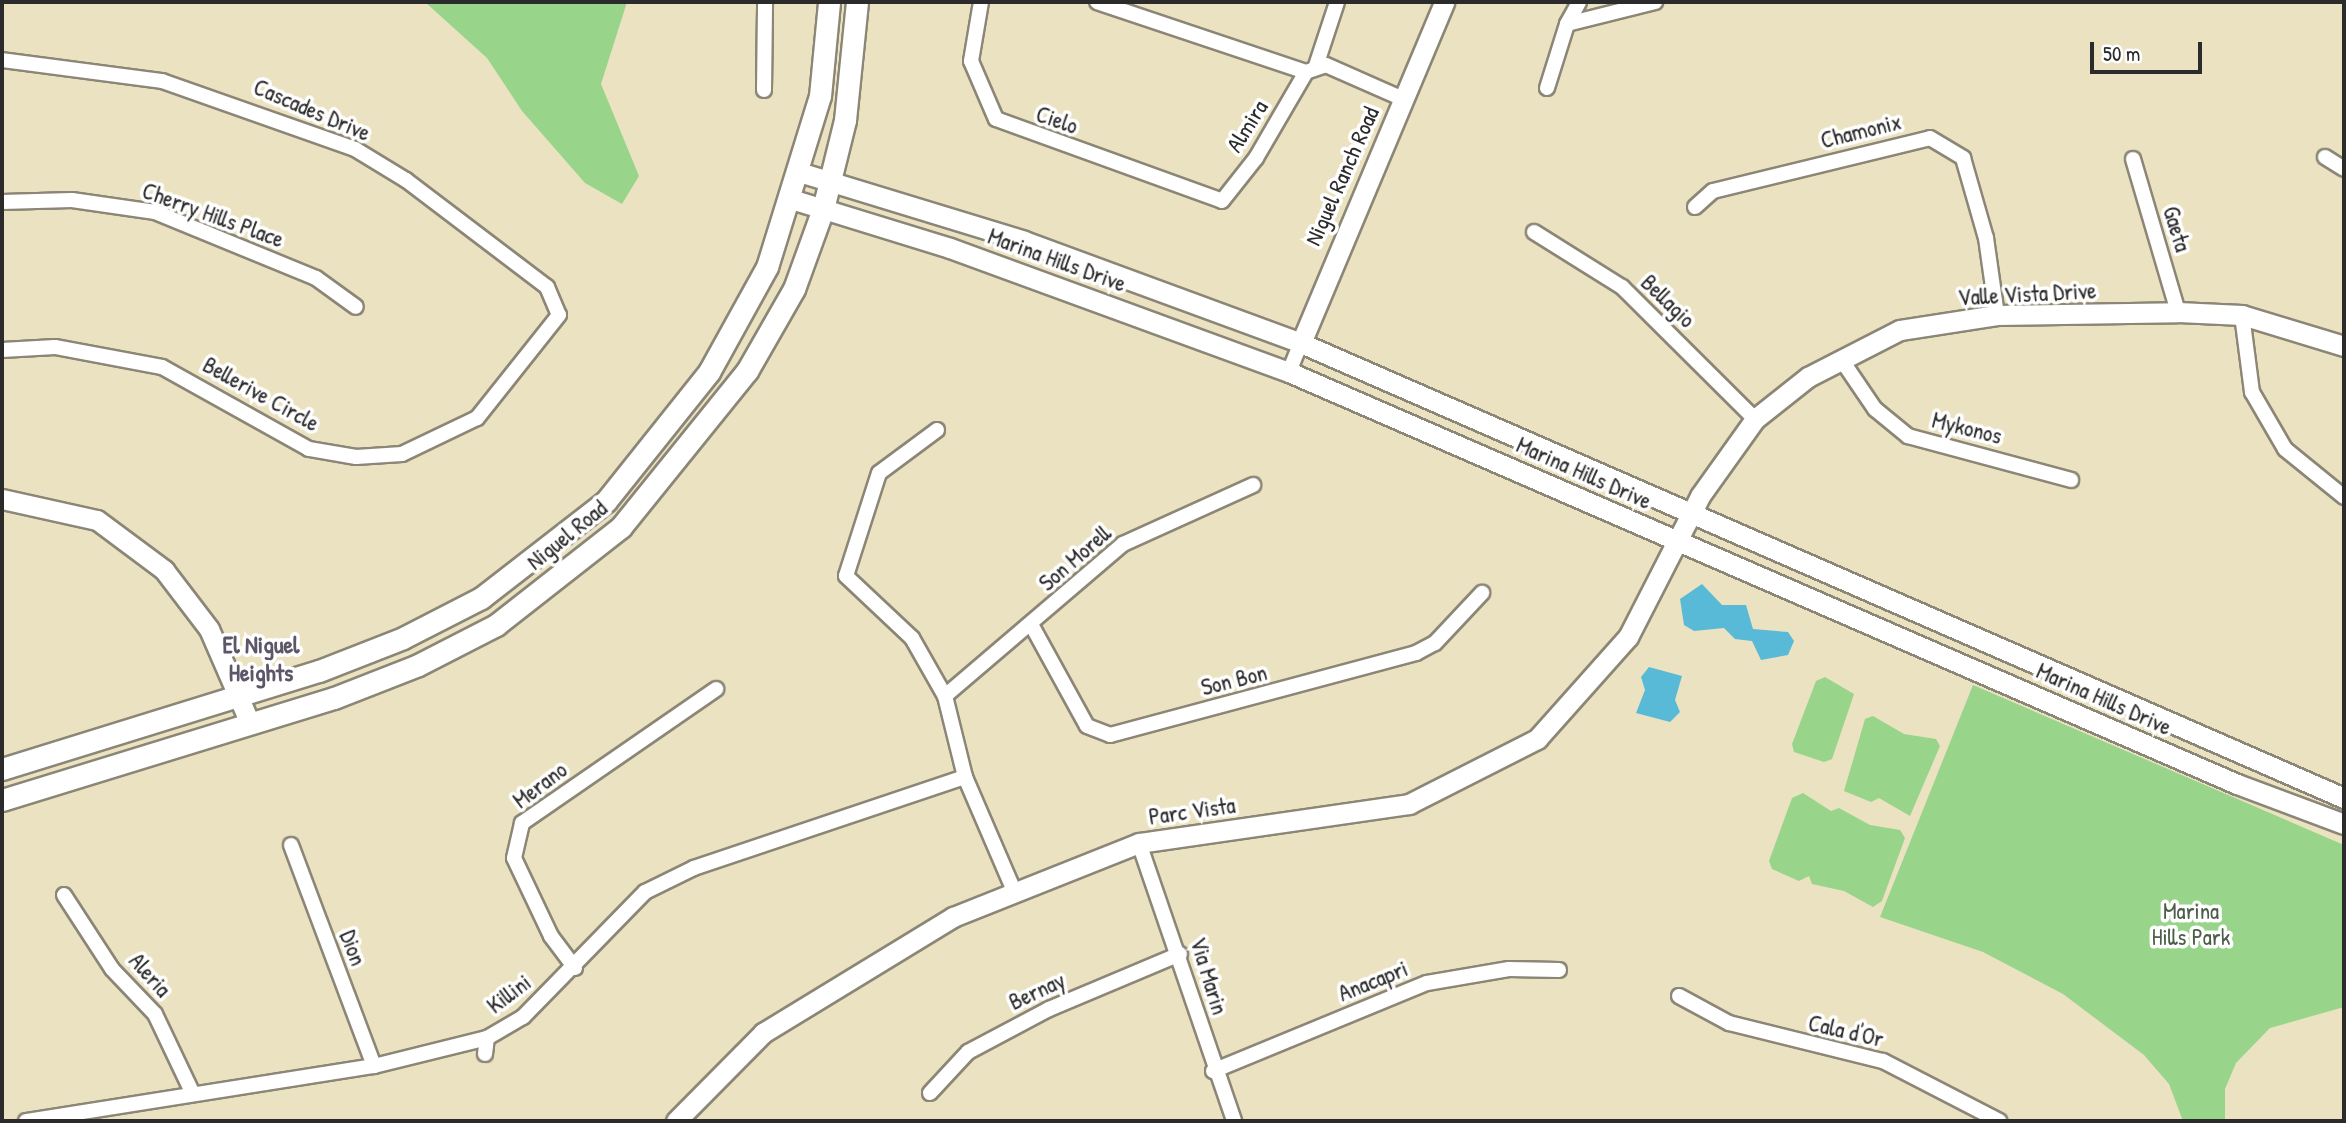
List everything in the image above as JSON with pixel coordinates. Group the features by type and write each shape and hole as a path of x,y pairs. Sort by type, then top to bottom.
{"main road":[{"name":"Niguel Road","path":"2,769 234,694 319,671 481,598 606,500 709,372 767,267 791,199 820,96 828,2"},
{"name":"Niguel Road","path":"2,800 248,721 334,698 496,625 621,527 747,371 794,289 823,209 845,120 857,2"}],"street":[{"path":"764,90 765,2"},
{"name":"Cielo","path":"981,2 971,61 996,119 1222,201"},
{"path":"1097,2 1402,99"},
{"name":"Almira","path":"1222,201 1256,158 1311,69 1337,2"},
{"name":"Niguel Ranch Road","path":"1289,372 1444,2"},
{"path":"1547,88 1567,24 1579,2"},
{"path":"1567,24 1655,2"},
{"name":"Cascades Drive","path":"2,60 162,81 310,130 406,180 547,287 559,304"},
{"name":"Chamonix","path":"1695,207 1713,191 1930,138 1963,158 1986,238 1997,315"},
{"path":"2325,157 2344,169"},
{"name":"Gaeta","path":"2133,159 2178,312"},
{"name":"Marina Hills Drive","path":"799,172 1024,241 1301,343 1689,515 2344,798"},
{"name":"Marina Hills Drive","path":"791,199 950,248 1289,372 2237,784 2344,824"},
{"name":"Cherry Hills Place","path":"2,202 72,200 155,212 316,278 356,307"},
{"name":"Bellagio","path":"1534,232 1622,287 1755,419"},
{"name":"Bellerive Circle","path":"2,350 107,352 197,383 309,449 356,457 402,454 477,418 536,350 559,304"},
{"name":"Valle Vista Drive","path":"1675,540 1689,515 1755,419 1808,377 1843,362 1900,330 1997,315 2178,312 2242,315 2344,346"},
{"path":"2242,315 2252,392 2285,449 2344,497"},
{"name":"Mykonos","path":"1843,362 1875,409 1909,436 2071,480"},
{"path":"937,430 879,473 846,576 912,638 945,696 965,777 1014,891"},
{"name":"Son Morell","path":"945,696 1032,626 1123,544 1253,485"},
{"path":"2,499 97,520 164,570 209,629 234,694 248,721"},
{"name":"Parc Vista","path":"676,1121 763,1033 871,961 1014,891 1139,843 1409,804 1537,739 1628,637 1675,540"},
{"name":"Son Bon","path":"1032,626 1087,726 1110,735 1416,653 1443,636 1482,593"},
{"name":"Merano","path":"575,968 551,936 514,859 522,823 716,689"},
{"name":"Killini","path":"26,1121 192,1092 374,1066 487,1038 523,1017 575,968 645,892 682,874 965,777"},
{"name":"Via Marin","path":"1139,843 1180,954 1213,1071 1234,1121"},
{"name":"Dion","path":"291,845 374,1066"},
{"name":"Aleria","path":"64,895 112,969 155,1014 192,1092"},
{"name":"Bernay","path":"930,1093 968,1052 1049,1009 1180,954"},
{"name":"Anacapri","path":"1213,1071 1427,983 1509,969 1559,970"},
{"name":"Cala d'Or","path":"1679,996 1729,1023 1883,1061 1999,1121"},
{"path":"485,1054 487,1038"}],"green space":[{"path":"425,2 627,2 601,84 639,176 622,204 585,183 522,111 487,58"},
{"path":"1825,677 1854,694 1832,759 1824,762 1794,752 1792,744 1816,681"},
{"name":"Marina Hills Park","path":"1973,685 2344,845 2344,1007 2270,1028 2236,1063 2225,1089 2225,1121 2183,1121 2169,1084 2144,1055 2063,994 1983,952 1880,917"},
{"path":"1873,716 1904,734 1936,739 1940,746 1910,816 1879,798 1871,802 1844,791 1865,719"},
{"path":"1803,793 1831,811 1839,808 1870,825 1900,830 1905,838 1882,901 1873,907 1844,891 1812,884 1809,876 1799,881 1772,869 1769,861 1792,798"}],"water":[{"path":"1702,584 1722,605 1746,605 1753,629 1788,632 1794,641 1788,655 1761,660 1752,641 1735,639 1724,628 1694,631 1684,625 1680,599"},
{"path":"1649,667 1682,676 1675,700 1680,712 1670,722 1636,713 1645,690 1641,677"}],"district":[{"name":"El Niguel Heights","path":"261,659"}]}
